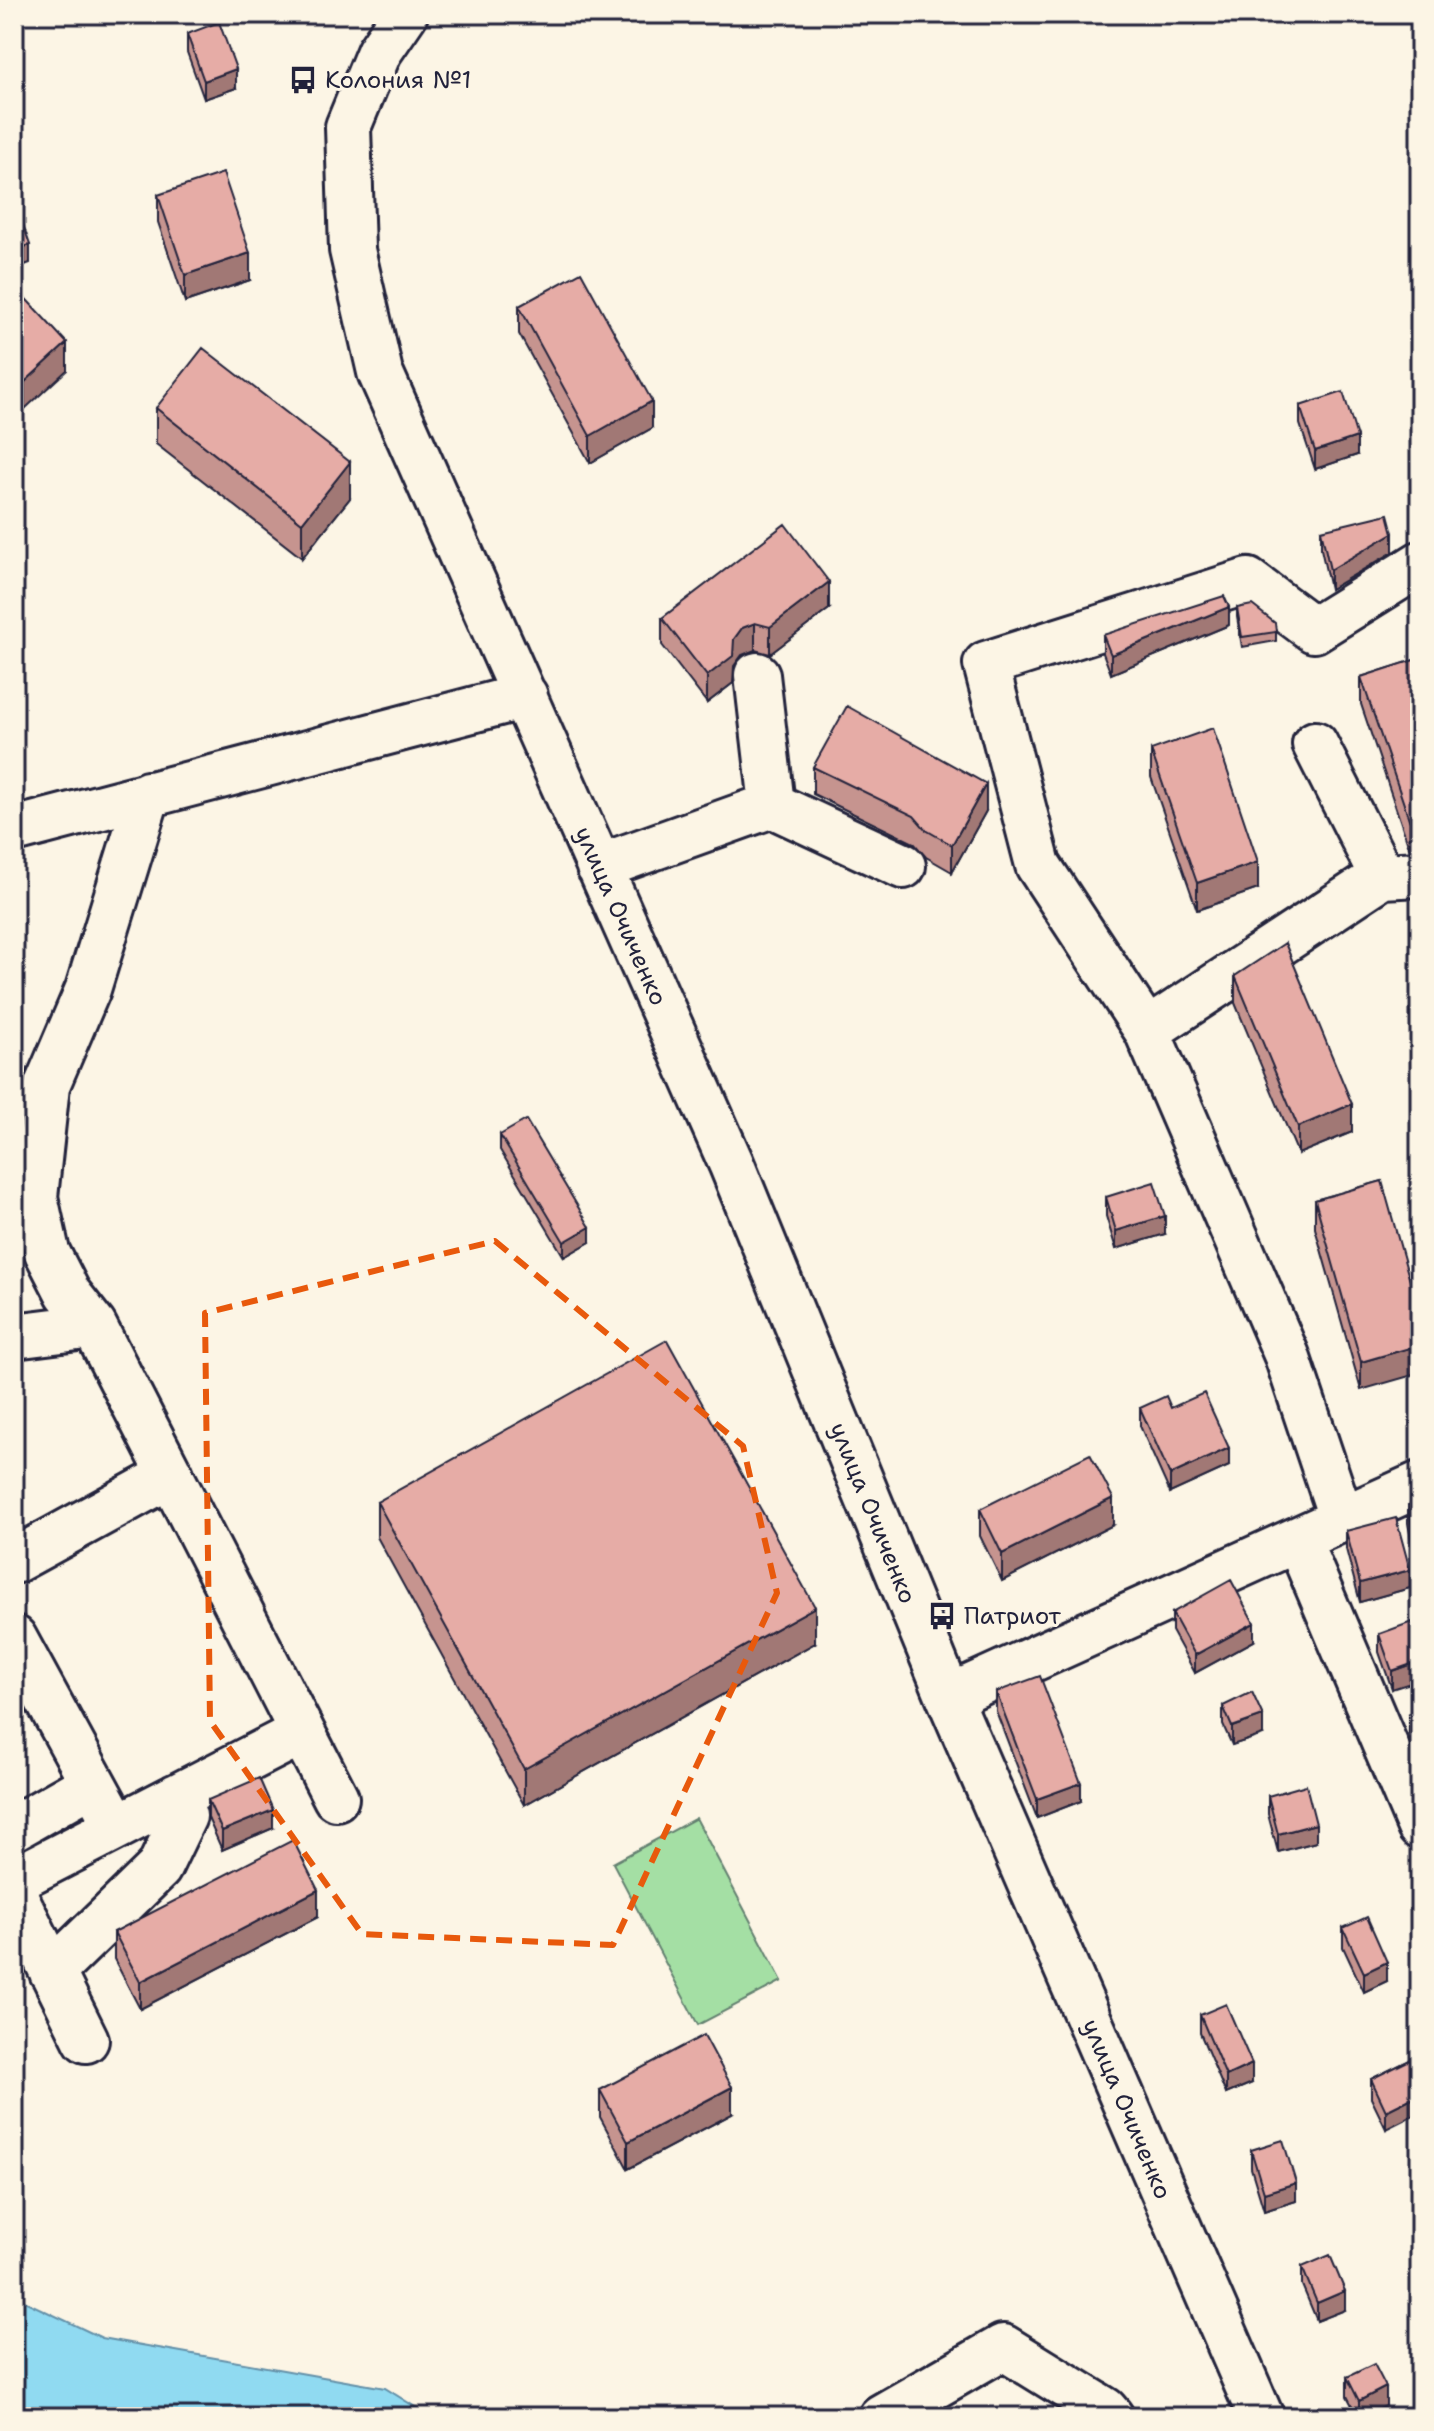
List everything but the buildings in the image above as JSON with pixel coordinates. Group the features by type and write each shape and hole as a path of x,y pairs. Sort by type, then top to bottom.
{"street":[{"name":"улица Очиченко","path":"405,14 371,33 348,127 352,250 380,372 731,1163 949,1697 1261,2417"},
{"path":"1342,1520 1287,1356 1147,1031 1038,865 986,664 1248,581 1314,630 1420,564"},
{"path":"757,675 772,805"},
{"path":"14,830 525,696"},
{"path":"1147,1031 1401,875 1315,744"},
{"path":"148,794 88,989 47,1085 35,1197 47,1252 68,1293 94,1326 336,1798"},
{"path":"599,867 772,805 903,866"},
{"path":"14,1336 94,1326"},
{"path":"14,1561 171,1475"},
{"path":"949,1697 1420,1484"},
{"path":"1298,1540 1420,1827"},
{"path":"14,1638 117,1827"},
{"path":"14,1880 302,1732"},
{"path":"14,1828 93,1783"},
{"path":"52,1972 159,1868 184,1816 177,1796"},
{"path":"14,1894 86,2040"},
{"path":"881,2417 1003,2347 1105,2410 1111,2417"}],"highlighted area":[{"path":"495,1241 743,1446 777,1593 613,1945 362,1934 210,1721 205,1313"}],"green space":[{"path":"696,1818 782,1981 698,2025 613,1863"}],"water":[{"path":"14,2288 24,2301 102,2338 385,2388 431,2417 14,2417"}],"place":[{"name":"Колония №1","path":"303,80"},
{"name":"Патриот","path":"942,1616"}]}
